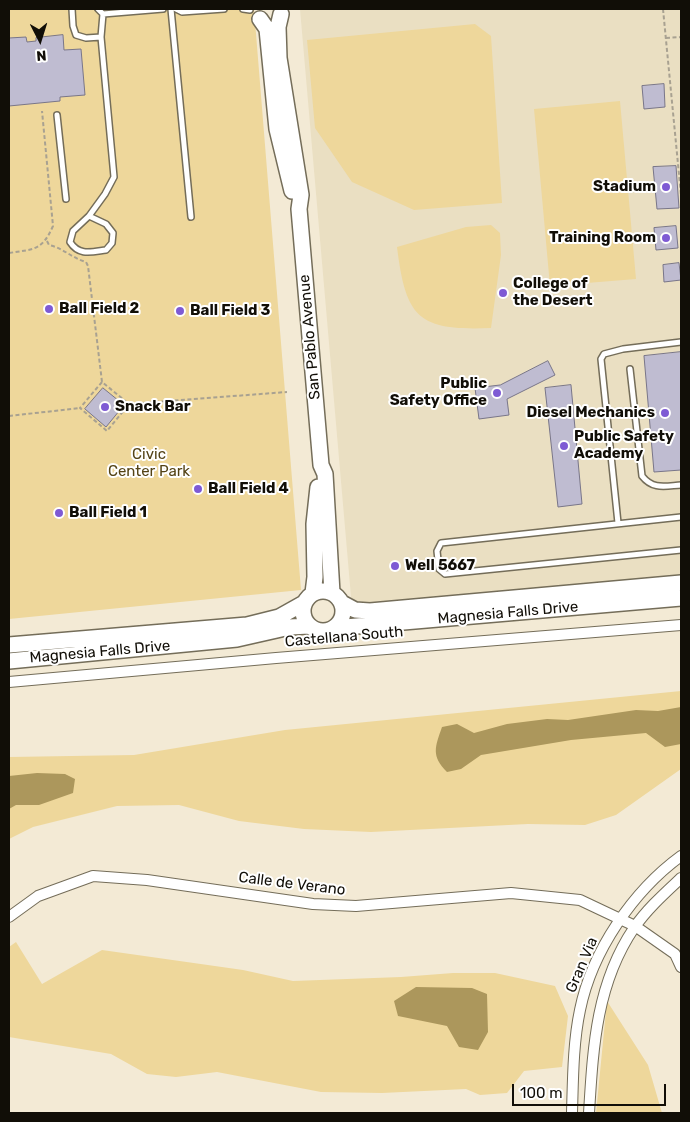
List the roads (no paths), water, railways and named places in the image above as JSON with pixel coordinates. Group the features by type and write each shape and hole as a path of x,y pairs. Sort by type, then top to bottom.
{"street":[{"path":"251,11 274,19 284,11"},
{"name":"San Pablo Avenue","path":"251,11 267,28 277,129 293,196 299,209"},
{"name":"San Pablo Avenue","path":"284,11 278,27 279,58 300,186 299,209 321,465 325,474 337,598"},
{"name":"San Pablo Avenue","path":"308,598 315,577 314,524 318,499 318,474 321,465"},
{"name":"Magnesia Falls Drive","path":"337,598 355,610 370,611 681,583"},
{"path":"325,591 337,598 342,617 334,628 320,631 309,626 302,615 308,598 325,591"},
{"name":"Magnesia Falls Drive","path":"9,645 247,625 279,617 308,598"},
{"name":"Magnesia Falls Drive","path":"334,628 681,598"},
{"name":"Castellana South","path":"9,682 681,625"},
{"name":"Magnesia Falls Drive","path":"9,661 237,639 290,627 309,626"},
{"name":"Gran Via","path":"572,1113 580,1010 602,948 636,899 662,870 681,856"},
{"name":"Calle de Verano","path":"9,916 38,896 93,876 147,880 313,904 356,906 511,893 580,900 635,926 675,954 681,967"},
{"name":"Gran Via","path":"588,1113 593,1049 601,999 618,954 635,926 681,878"}],"lane":[{"path":"72,9 73,26 76,35 86,38 101,37"},
{"path":"98,9 103,14 163,9"},
{"path":"171,9 192,217"},
{"path":"176,9 182,12 224,9"},
{"path":"89,216 106,224 113,233 112,243 106,250 83,253 74,248 70,242 72,231 89,216 106,194 114,177 101,37 103,14"},
{"path":"57,115 66,199"},
{"path":"618,523 601,359 604,354 623,349 681,342"},
{"path":"630,369 642,476 650,485 658,487 681,485"},
{"path":"681,517 441,543 437,552 439,569 445,574 681,550"}],"place":[{"name":"Stadium","path":"666,187"},
{"name":"Training Room","path":"666,238"},
{"name":"College of the Desert","path":"503,293"},
{"name":"Ball Field 2","path":"49,309"},
{"name":"Ball Field 3","path":"180,311"},
{"name":"Public Safety Office","path":"497,393"},
{"name":"Snack Bar","path":"105,407"},
{"name":"Diesel Mechanics","path":"665,413"},
{"name":"Public Safety Academy","path":"564,446"},
{"name":"Ball Field 4","path":"198,489"},
{"name":"Ball Field 1","path":"59,513"},
{"name":"Well 5667","path":"395,566"}],"park label":[{"name":"Civic Center Park","path":"149,464"}]}
